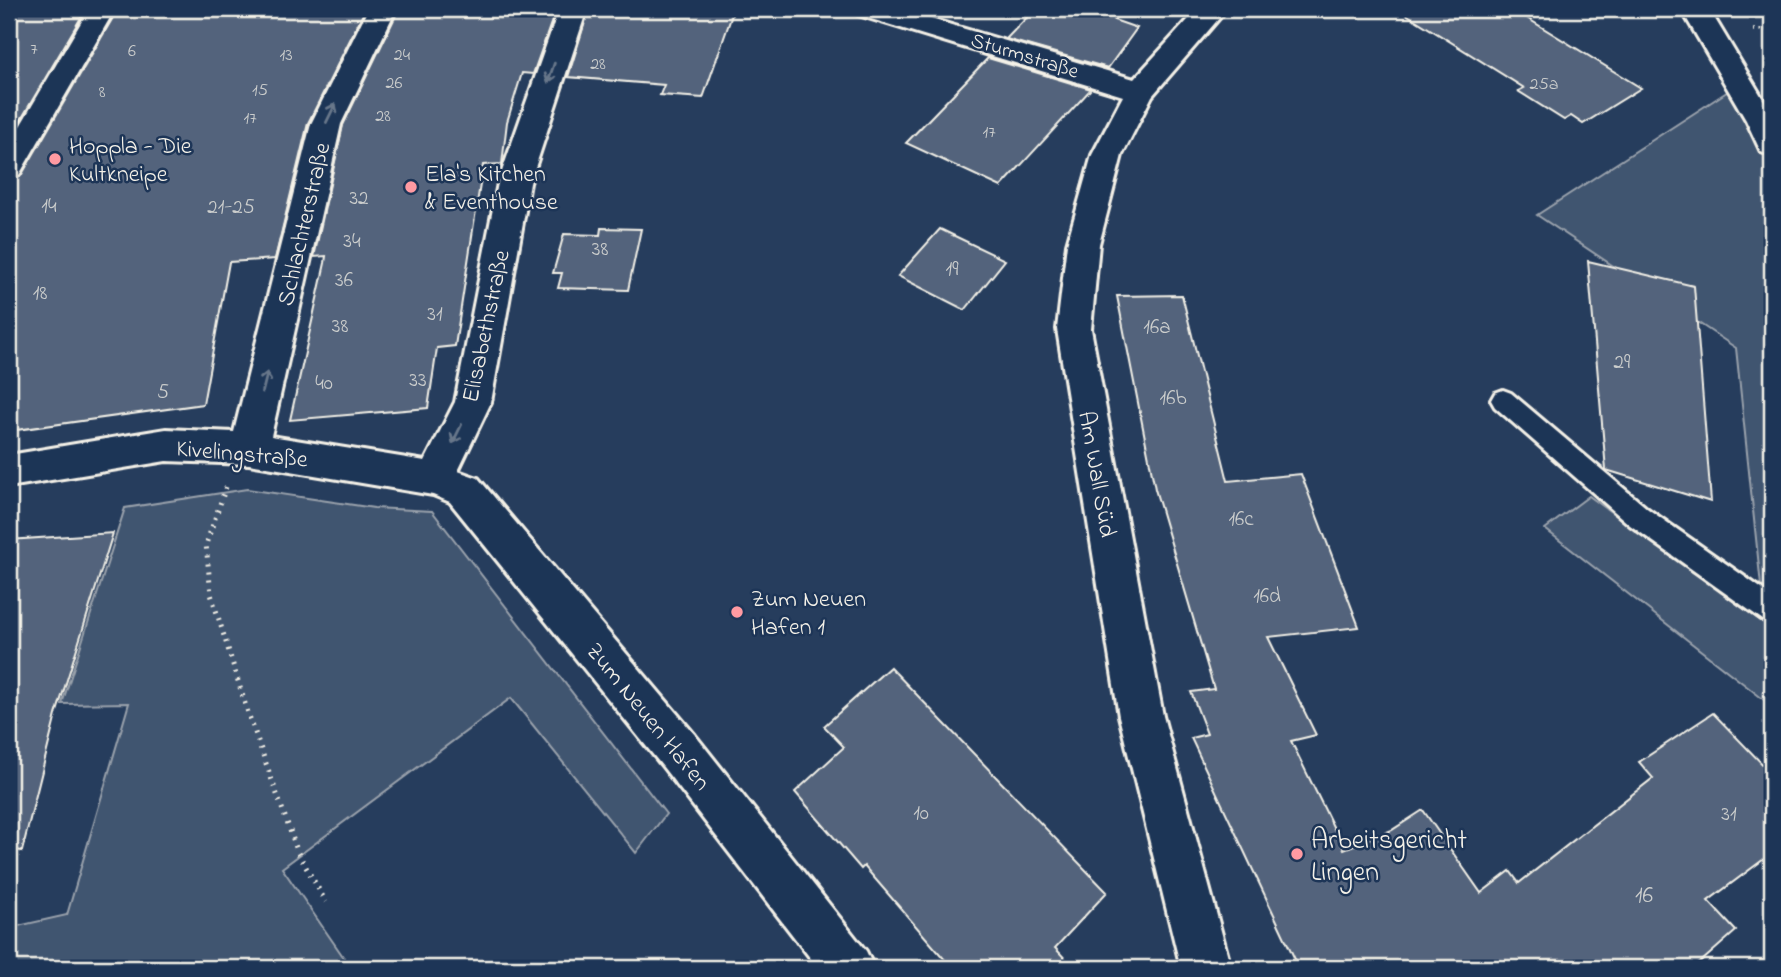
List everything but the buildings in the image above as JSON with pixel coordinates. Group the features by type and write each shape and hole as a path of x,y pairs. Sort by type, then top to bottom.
{"street":[{"path":"9,168 102,9"},
{"name":"Schlachterstraße","path":"249,448 326,124 383,9"},
{"name":"Elisabethstraße","path":"435,479 473,402 514,183 573,9"},
{"name":"Sturmstraße","path":"868,9 1140,90"},
{"name":"Am Wall Süd","path":"1206,968 1141,716 1074,329 1083,244 1107,155 1140,90 1213,9"},
{"path":"1695,9 1761,120 1772,145"},
{"name":"Kivelingstraße","path":"9,471 166,445 249,448 435,479"},
{"name":"Zum Neuen Hafen","path":"435,479 464,490 506,539 679,751 849,968"}],"lane":[{"path":"1503,400 1639,517 1772,611"}],"path":[{"path":"249,448 229,478 206,544 211,594 248,713 298,853 326,902"}],"shaded area":[{"path":"1733,88 1761,120 1772,145 1772,706 1545,529 1589,496 1765,624 1736,348 1537,215"},
{"path":"247,489 374,508 432,511 666,814 636,853 511,698 282,868 351,968 9,968 9,928 67,915 129,703 62,704 125,508"}],"place":[{"name":"Hoppla - Die Kultkneipe","path":"55,159"},
{"name":"Ela's Kitchen & Eventhouse","path":"411,187"},
{"name":"Zum Neuen Hafen 1","path":"737,612"},
{"name":"Arbeitsgericht Lingen","path":"1297,854"}]}
